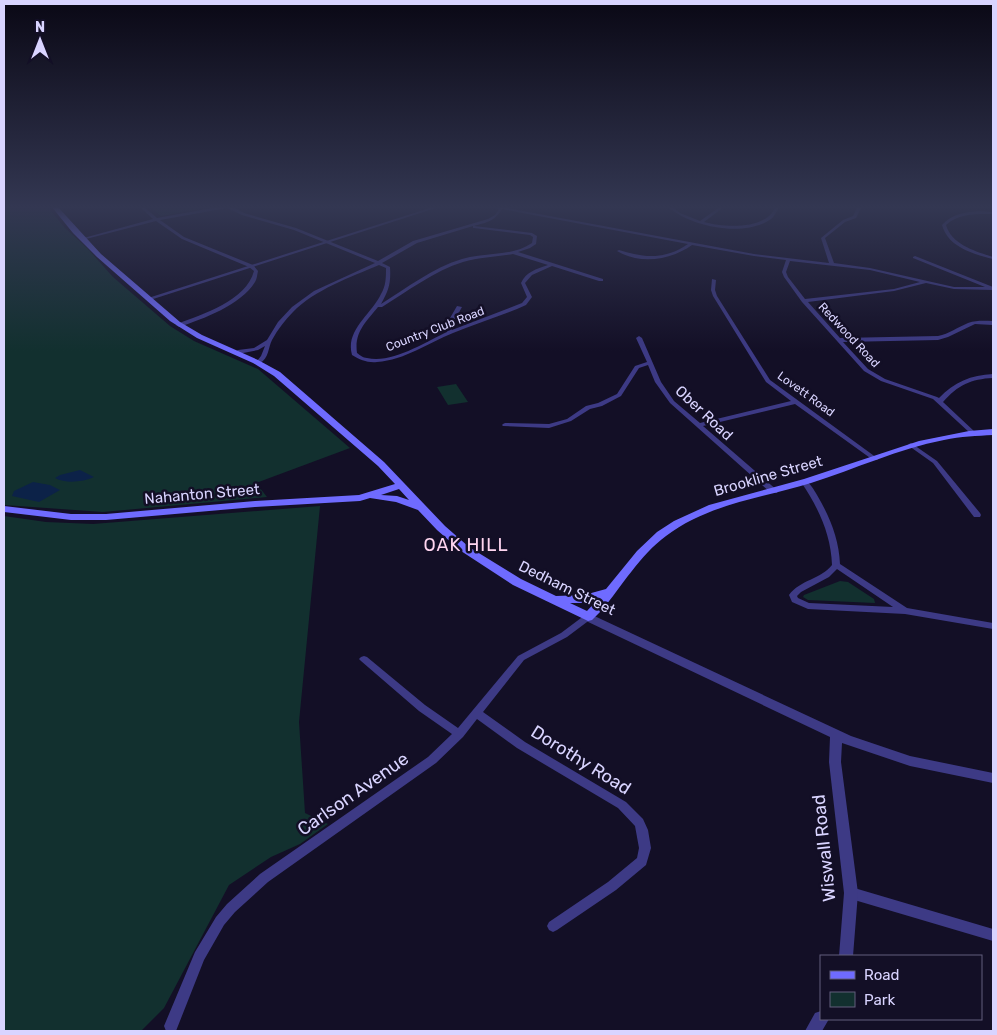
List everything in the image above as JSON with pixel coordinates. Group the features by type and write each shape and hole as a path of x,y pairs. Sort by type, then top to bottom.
{"main road":[{"name":"Dedham Street","path":"99,254 179,325 206,340 260,361 376,460 452,539 476,558 550,600 588,617"},
{"name":"Brookline Street","path":"588,617 644,551 661,534 681,521 706,510 805,482 935,438 972,432 993,432"},
{"name":"Nahanton Street","path":"4,509 64,516 106,517 250,504 360,498 402,485"},
{"path":"360,498 397,499 424,509"},
{"path":"550,600 584,600 612,591"}],"street":[{"path":"179,325 213,311 241,295 252,284 256,271 250,266 222,254"},
{"path":"148,299 287,254"},
{"path":"357,254 388,267 387,292 406,291"},
{"path":"260,361 264,357 269,341 286,317 305,299 331,283 379,263 394,254"},
{"path":"376,308 450,265 495,254"},
{"path":"519,254 601,280"},
{"path":"632,254 662,257 675,254"},
{"path":"756,254 890,272 925,282 968,289 993,289"},
{"path":"828,254 832,265"},
{"path":"915,257 993,289"},
{"name":"Redwood Road","path":"788,260 784,272 786,277 838,340 873,375 940,400 972,432"},
{"name":"Country Club Road","path":"387,292 362,324 353,341 354,354 363,360 394,358 450,332 524,304 530,297 523,283 525,279 536,271 551,265"},
{"name":"Lovett Road","path":"714,280 713,290 716,296 764,376 794,402 875,459"},
{"path":"804,301 894,290 925,282"},
{"path":"450,332 449,326 459,307"},
{"path":"838,340 938,338 954,334 970,322 993,323"},
{"name":"Ober Road","path":"639,338 662,390 698,425 774,491"},
{"path":"238,352 256,349 269,341"},
{"path":"505,426 549,426 569,420 588,407 615,398 627,384 637,366 649,363"},
{"path":"940,400 964,380 993,376"},
{"path":"698,425 794,402"},
{"path":"911,445 935,462 977,515"},
{"path":"805,482 817,501 837,548 836,565 831,574 798,589 793,595 795,600 808,606 905,611 993,626"},
{"path":"836,565 905,611"},
{"name":"Carlson Avenue","path":"171,1026 199,956 220,921 231,908 264,878 432,760 459,734 521,658 564,634 588,617"},
{"name":"Dedham Street","path":"588,617 836,736 896,757 993,778"},
{"path":"364,658 422,708 459,734"},
{"name":"Dorothy Road","path":"477,713 521,745 622,805 639,823 642,830 645,848 642,861 612,886 553,926"},
{"name":"Wiswall Road","path":"836,736 835,762 851,893 846,955"},
{"path":"851,893 993,935"},
{"path":"813,1031 820,1020"}],"green space":[{"path":"4,254 93,254 113,277 170,326 194,341 258,369 350,448 256,483 267,497 103,512 4,505"},
{"path":"456,384 468,402 448,405 437,387"},
{"path":"320,506 299,722 305,813 328,824 300,844 271,857 229,885 164,1008 141,1031 4,1031 4,516 46,522 93,524"},
{"path":"840,581 848,582 874,599 875,603 808,600 803,597"}],"water":[{"path":"80,470 94,477 74,482 55,478 60,475"},
{"path":"33,482 50,485 60,490 39,502 12,496 14,491"}],"district":[{"name":"OAK HILL","path":"466,545"}]}
